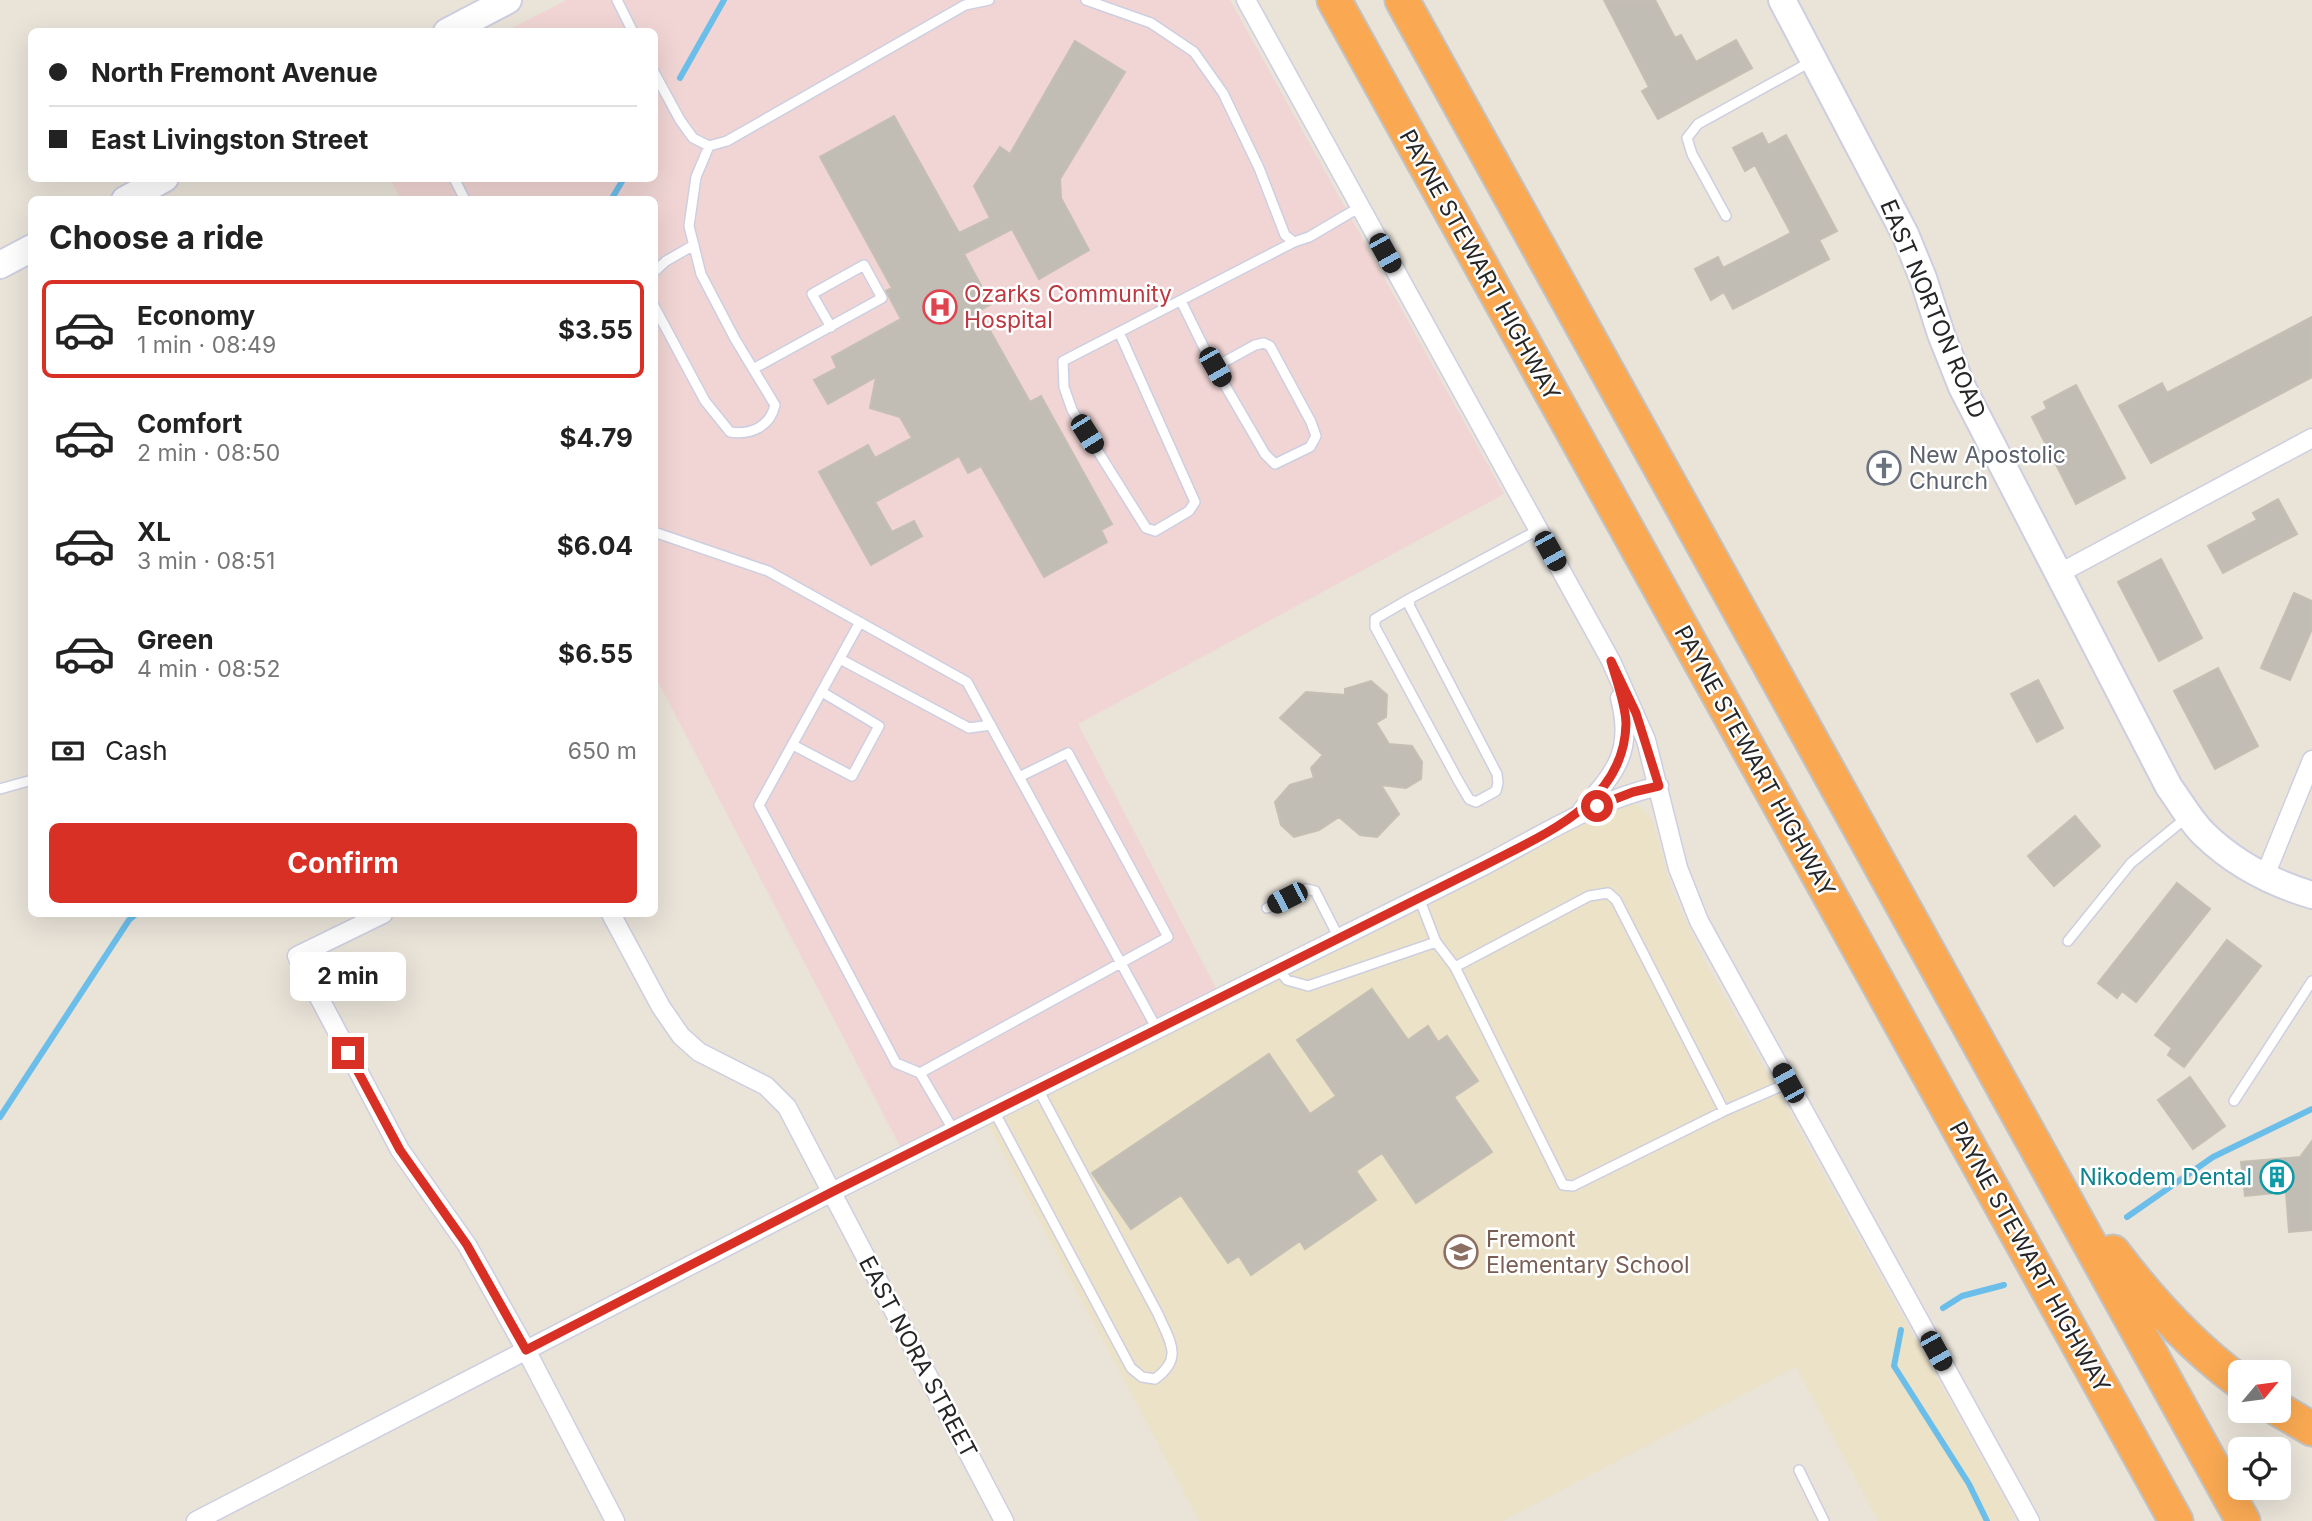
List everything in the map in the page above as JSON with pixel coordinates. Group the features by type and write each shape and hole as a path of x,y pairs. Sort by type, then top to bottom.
{"highway":[{"name":"PAYNE STEWART HIGHWAY","path":"1334,0 2176,1521"},
{"path":"1402,0 2243,1521"},
{"path":"1970,1028 2113,1252 2180,1331 2228,1372"},
{"path":"2097,1377 2165,1521"},
{"path":"2291,1417 2312,1429"}],"main road":[{"name":"EAST NORTON ROAD","path":"1782,0 1905,233 1958,378 2169,787 2210,840 2233,858 2264,878 2312,895"},
{"path":"454,28 495,3"},
{"path":"132,196 158,182"},
{"path":"0,265 28,250"}],"street":[{"path":"1245,0 1611,661 1636,713 1659,786 1678,868 1699,920 2030,1521"},
{"path":"2058,574 2312,438"},
{"path":"1579,814 1615,770 1623,746 1626,721 1611,661"},
{"path":"2264,878 2312,760"},
{"path":"196,1521 224,1515 526,1350 832,1192 1551,831 1579,814 1633,792 1659,786"},
{"path":"377,917 297,957 400,1150 467,1245 526,1350 615,1521"},
{"name":"EAST NORA STREET","path":"613,917 661,1007 681,1036 699,1052 766,1086 787,1107 1004,1521"}],"lane":[{"path":"617,0 631,28"},
{"path":"658,79 693,138 709,146 727,141 965,5 989,0"},
{"path":"1086,0 1152,23 1194,52 1223,93 1259,168 1285,235 1294,242"},
{"path":"1726,216 1692,154 1687,138 1698,124 1814,60"},
{"path":"658,313 705,401 730,432 745,434 758,429 772,416 775,405 701,274 689,226 696,177 709,146"},
{"path":"1119,332 1195,502 1189,511 1155,531 1146,528 1072,410 1064,387 1063,361 1119,332 1181,301 1294,242 1309,237 1360,207"},
{"path":"658,268 694,245"},
{"path":"753,369 831,327 882,298 864,265 812,294 831,327"},
{"path":"1181,301 1215,367 1265,454 1275,464 1310,447 1316,436 1311,422 1269,346 1264,343 1255,345 1215,367"},
{"path":"1411,598 1411,612 1497,774 1496,791 1476,802 1469,799 1459,782 1375,627 1375,619 1381,614 1538,530"},
{"path":"658,533 768,571 967,682 1157,1029"},
{"path":"860,622 759,805 896,1063 920,1073 954,1131"},
{"path":"840,659 969,728 990,725"},
{"path":"793,745 852,776 879,726 822,692"},
{"path":"920,1073 1168,937 1068,753 1019,777"},
{"path":"0,789 28,780"},
{"path":"2068,941 2131,863 2185,809"},
{"path":"1267,908 1306,889 1315,891 1339,938"},
{"path":"1455,967 1589,896 1608,893 1616,900 1724,1111"},
{"path":"1419,898 1436,942 1455,967 1563,1185 1573,1186 1724,1111 1788,1083"},
{"path":"1278,969 1287,980 1308,986 1436,942"},
{"path":"2234,1101 2312,981"},
{"path":"994,1111 1131,1368 1142,1377 1155,1379 1167,1370 1174,1360 1171,1343 1038,1089"},
{"path":"1799,1470 1825,1521"}],"shaded area":[{"path":"567,0 1230,0 1504,494 1078,724 1216,988 902,1150 658,682 658,196 399,196 392,182 658,182 658,28 512,28"},
{"name":"Fremont Elementary School","path":"1625,802 1636,805 1653,821 1672,892 1704,960 2015,1518 2008,1521 1878,1521 1796,1367 1503,1521 1199,1521 989,1126 1558,838 1611,805"}],"building":[{"path":"1604,0 1655,0 1675,38 1681,35 1696,62 1736,40 1752,68 1658,119 1642,91 1649,87"},
{"name":"Ozarks Community Hospital","path":"1075,41 1125,72 1060,179 1061,198 1089,250 1039,279 1012,229 964,254 991,304 979,311 1030,402 1041,396 1112,524 1101,530 1107,542 1044,577 981,466 968,473 959,456 875,502 892,532 914,521 922,536 871,565 819,472 868,445 875,458 912,438 900,417 870,408 876,377 828,404 814,380 837,368 832,357 901,319 886,291 892,288 820,157 894,116 959,233 990,218 974,186 1000,147 1010,154"},
{"path":"1762,133 1768,145 1786,135 1837,231 1819,240 1829,259 1733,309 1724,292 1711,300 1695,269 1718,257 1723,268 1791,233 1755,165 1745,171 1733,148"},
{"path":"2312,317 2312,377 2151,463 2119,406 2162,383 2167,393"},
{"path":"2076,385 2125,478 2076,504 2032,417 2047,409 2044,402"},
{"path":"2278,499 2297,534 2223,573 2208,546 2257,520 2253,513"},
{"path":"2161,559 2202,638 2159,661 2118,582"},
{"path":"2294,593 2312,601 2312,629 2290,680 2261,668"},
{"path":"2218,668 2258,746 2215,769 2174,691"},
{"path":"2038,680 2063,728 2037,742 2011,694"},
{"path":"1371,681 1387,695 1386,717 1376,723 1389,744 1412,746 1422,762 1421,779 1406,788 1381,785 1399,814 1377,837 1360,835 1339,817 1319,830 1294,837 1281,825 1275,802 1290,785 1314,778 1311,768 1323,755 1280,718 1306,692 1345,695 1345,689"},
{"path":"2075,816 2100,846 2054,886 2028,856"},
{"path":"2177,883 2210,909 2136,1002 2122,991 2117,998 2098,983"},
{"path":"2227,940 2261,966 2184,1067 2168,1055 2172,1048 2155,1035"},
{"path":"1372,989 1408,1040 1428,1026 1438,1042 1447,1036 1478,1081 1454,1097 1492,1152 1416,1203 1382,1153 1356,1171 1376,1200 1305,1249 1300,1241 1251,1275 1239,1256 1228,1263 1181,1195 1131,1229 1092,1173 1269,1054 1310,1114 1336,1096 1297,1040"},
{"path":"2190,1077 2225,1126 2193,1149 2158,1100"},
{"name":"Nikodem Dental","path":"2312,1141 2312,1230 2289,1232 2286,1192 2245,1196 2241,1162 2300,1157"}],"waterway":[{"path":"680,78 724,0"},
{"path":"613,196 622,182"},
{"path":"0,1117 132,917"},
{"path":"2127,1217 2213,1157 2312,1109"},
{"path":"1943,1308 1962,1296 2004,1285"},
{"path":"1901,1330 1894,1366 1969,1484 1987,1521"}],"place":[{"name":"Ozarks Community Hospital","path":"940,307"},
{"name":"New Apostolic Church","path":"1884,468"},
{"name":"Nikodem Dental","path":"2277,1177"},
{"name":"Fremont Elementary School","path":"1461,1252"}],"route":[{"path":"348,1053 400,1150 467,1245 526,1350 832,1192 1485,865 1579,814 1615,770 1623,746 1626,721 1611,661 1636,713 1659,786 1633,792 1597,806"}]}
